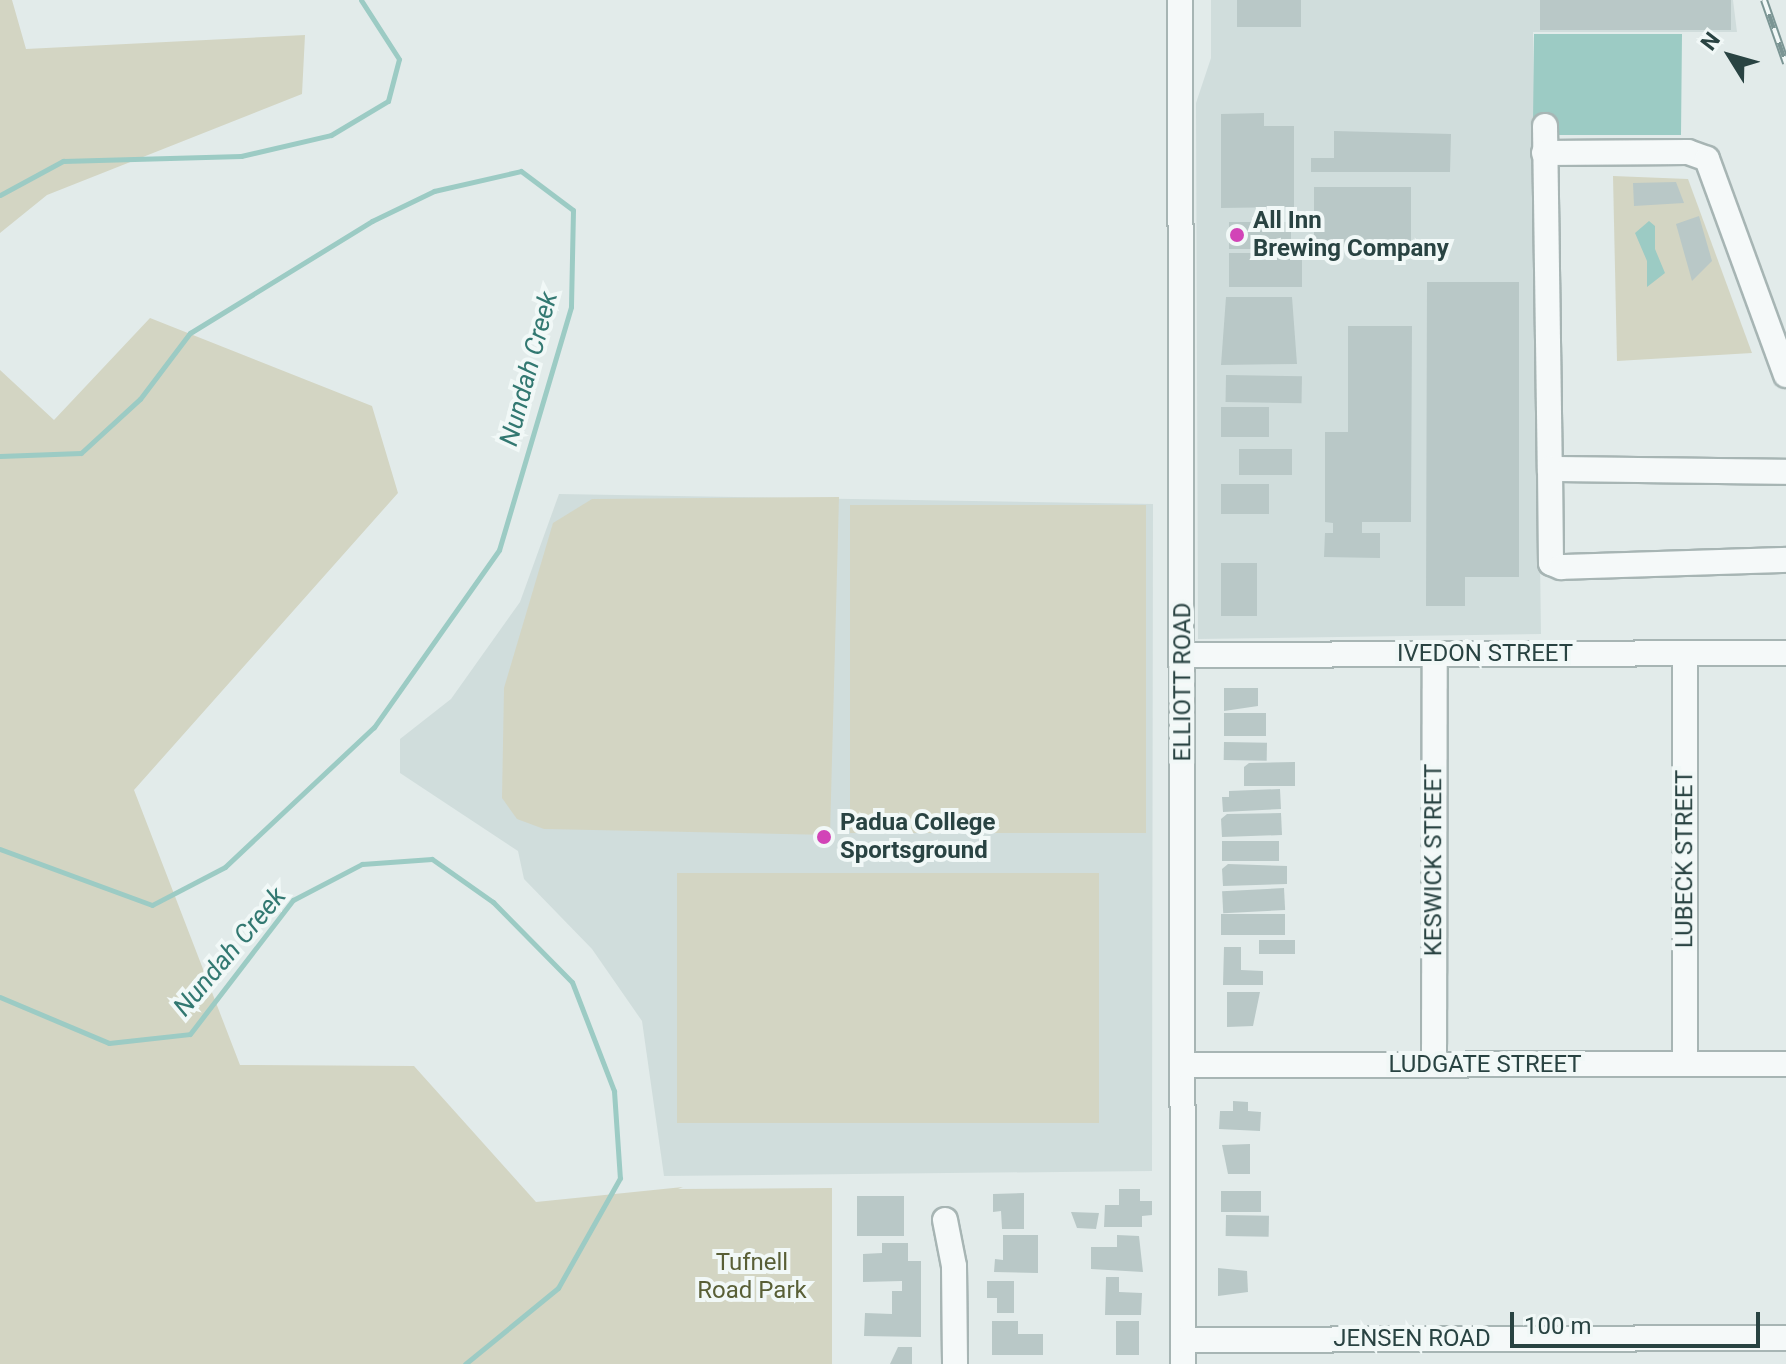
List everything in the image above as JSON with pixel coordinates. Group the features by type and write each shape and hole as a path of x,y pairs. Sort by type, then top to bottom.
{"street":[{"name":"ELLIOTT ROAD","path":"1180,0 1183,1352"},
{"path":"1545,126 1551,563 1561,567 1786,560"},
{"path":"1544,153 1688,152 1707,159 1786,375"},
{"path":"1550,469 1786,472"},
{"name":"IVEDON STREET","path":"1183,655 1786,653"},
{"name":"KESWICK STREET","path":"1434,1065 1435,654"},
{"name":"LUBECK STREET","path":"1685,654 1685,1064"},
{"name":"LUDGATE STREET","path":"1183,1065 1786,1064"},
{"path":"945,1220 954,1266 955,1364"},
{"name":"JENSEN ROAD","path":"1183,1352 1786,1338"}],"shaded area":[{"path":"1211,0 1733,0 1737,32 1533,32 1541,634 1198,639 1196,103 1211,58"},
{"path":"1534,34 1682,34 1681,135 1553,135 1553,122 1533,122"},
{"path":"1649,221 1655,226 1655,249 1665,273 1647,287 1647,261 1635,233"},
{"name":"Padua College Sportsground","path":"559,494 1153,504 1152,1171 664,1176 642,1021 592,949 524,879 518,851 400,773 400,739 451,699 520,602"}],"green space":[{"path":"0,0 12,0 26,49 305,35 302,94 47,195 0,233"},
{"path":"1613,176 1688,179 1752,353 1617,361"},
{"name":"Tufnell Road Park","path":"150,318 372,406 398,493 134,790 240,1065 414,1066 536,1202 683,1187 678,1189 832,1188 832,1364 0,1364 0,370 54,420"},
{"path":"839,497 830,835 544,829 517,819 502,798 504,688 553,523 592,499"},
{"path":"850,505 1146,505 1146,833 850,833"},
{"path":"677,873 1099,873 1099,1123 677,1123"}],"building":[{"path":"1237,0 1301,0 1301,27 1237,27"},
{"path":"1540,0 1731,0 1731,30 1540,30"},
{"path":"1264,113 1264,126 1294,126 1294,207 1221,208 1221,114"},
{"path":"1334,131 1451,134 1450,172 1311,172 1311,158 1334,158"},
{"path":"1676,182 1684,203 1634,206 1633,183"},
{"path":"1314,187 1411,187 1411,247 1314,247"},
{"path":"1699,216 1712,261 1692,281 1676,224"},
{"path":"1229,222 1291,222 1291,249 1229,249"},
{"path":"1229,253 1302,253 1302,287 1229,287"},
{"path":"1427,282 1519,282 1519,577 1465,577 1465,606 1426,606"},
{"path":"1226,297 1292,297 1297,364 1221,365"},
{"path":"1348,326 1412,326 1411,522 1362,522 1362,533 1380,533 1380,558 1324,557 1325,533 1333,533 1333,523 1325,522 1325,432 1348,432"},
{"path":"1226,375 1302,376 1302,403 1226,402"},
{"path":"1221,407 1269,407 1269,437 1221,437"},
{"path":"1239,449 1292,449 1292,475 1239,475"},
{"path":"1221,484 1269,484 1269,514 1221,514"},
{"path":"1221,563 1257,563 1257,616 1221,616"},
{"path":"1224,688 1258,688 1258,706 1224,711"},
{"path":"1224,713 1266,713 1266,736 1224,736"},
{"path":"1224,742 1267,743 1267,761 1224,760"},
{"path":"1295,762 1295,786 1244,786 1244,767 1249,763"},
{"path":"1280,789 1281,809 1223,812 1222,797 1229,797 1229,791"},
{"path":"1281,813 1282,835 1222,837 1221,819 1227,814"},
{"path":"1222,841 1279,841 1279,861 1222,861"},
{"path":"1228,864 1287,866 1287,884 1223,886 1222,869"},
{"path":"1284,888 1285,910 1223,913 1222,891"},
{"path":"1221,914 1285,914 1285,935 1221,935"},
{"path":"1259,940 1295,940 1295,954 1259,954"},
{"path":"1224,947 1241,947 1241,970 1263,971 1263,985 1223,985"},
{"path":"1227,992 1260,992 1253,1026 1227,1027"},
{"path":"1233,1101 1248,1102 1248,1111 1261,1112 1260,1131 1219,1129 1220,1111 1233,1111"},
{"path":"1250,1144 1250,1174 1228,1174 1222,1145"},
{"path":"1119,1189 1140,1189 1140,1201 1152,1201 1152,1215 1142,1216 1142,1227 1104,1227 1105,1205 1119,1205"},
{"path":"1221,1191 1261,1191 1261,1212 1221,1212"},
{"path":"1024,1193 1024,1229 1002,1229 1001,1211 993,1212 993,1194"},
{"path":"857,1196 904,1196 904,1236 857,1236"},
{"path":"1071,1212 1099,1213 1096,1229 1077,1228"},
{"path":"1226,1215 1269,1216 1269,1237 1226,1236"},
{"path":"1003,1235 1038,1235 1038,1273 994,1272 995,1259 1003,1260"},
{"path":"1117,1235 1139,1236 1143,1272 1091,1269 1091,1247 1117,1247"},
{"path":"882,1243 908,1243 908,1261 921,1261 921,1337 864,1336 865,1313 892,1314 892,1291 902,1291 902,1281 863,1282 863,1254 882,1253"},
{"path":"1218,1268 1247,1271 1248,1292 1218,1296"},
{"path":"1106,1277 1119,1277 1119,1292 1142,1293 1141,1315 1105,1315"},
{"path":"987,1281 1014,1281 1014,1313 997,1313 997,1298 987,1298"},
{"path":"992,1321 1018,1321 1018,1334 1043,1334 1043,1355 992,1355"},
{"path":"1116,1321 1139,1321 1139,1355 1116,1355"},
{"path":"898,1347 912,1347 912,1364 890,1364"}],"waterway":[{"name":"Nundah Creek","path":"0,195 63,161 241,156 331,135 388,101 399,59 361,0"},
{"name":"Nundah Creek","path":"0,456 81,453 140,399 190,333 372,221 434,191 521,171 573,210 571,307 499,550 374,727 225,867 152,905 0,849"},
{"name":"Nundah Creek","path":"0,997 109,1043 190,1034 293,900 362,864 432,859 493,902 572,982 614,1091 620,1178 558,1288 465,1364"}],"railway":[{"path":"1764,0 1786,63"}],"place":[{"name":"All Inn Brewing Company","path":"1237,235"},
{"name":"Padua College Sportsground","path":"824,837"}]}
